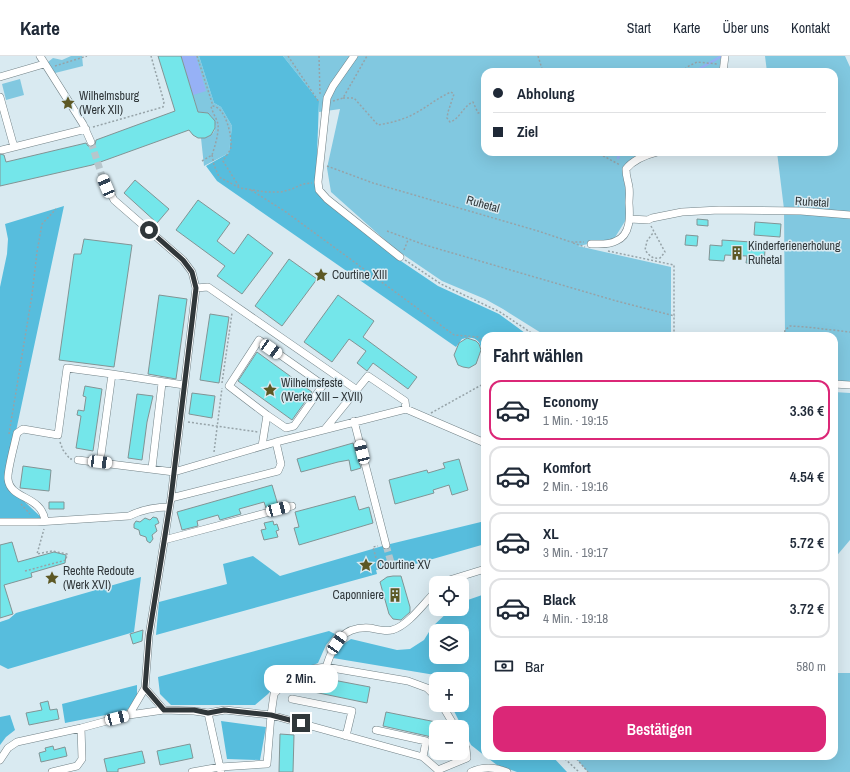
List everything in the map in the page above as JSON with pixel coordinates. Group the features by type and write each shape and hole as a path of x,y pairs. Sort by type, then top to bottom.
{"street":[{"path":"40,56 86,129 91,142"},
{"path":"354,56 322,104 318,182 319,190 327,199 400,257"},
{"path":"0,76 46,66"},
{"path":"0,97 14,147"},
{"path":"2,150 86,129"},
{"path":"591,246 617,241 626,232 630,219 629,188 626,179 626,169 633,162 644,156"},
{"path":"103,179 114,200 183,260 192,272 196,288 179,420 171,498 149,636 145,688 129,715"},
{"name":"Ruhetal","path":"630,219 648,220 682,212 720,210 801,211 850,215"},
{"path":"196,288 208,287 357,390"},
{"path":"259,340 323,385 294,426 286,428 267,415 229,386 259,340"},
{"path":"45,521 42,509 16,492 10,486 8,478 17,433 23,429 58,434 67,368 184,385"},
{"path":"100,462 112,374"},
{"path":"324,429 368,376 405,401 406,409"},
{"path":"152,468 162,383"},
{"path":"838,384 850,386"},
{"path":"78,460 152,468 174,472 276,442 406,409 481,441"},
{"path":"262,446 267,415"},
{"path":"354,421 386,544"},
{"path":"171,498 278,470 281,464 276,442"},
{"path":"164,540 292,506"},
{"path":"0,522 37,522 129,516 139,511 169,507"},
{"path":"462,576 481,570"},
{"path":"326,667 331,652 342,635 356,628 391,630 405,623 429,598"},
{"path":"192,772 267,764 274,694 288,679 304,670 326,667 408,681 429,690"},
{"path":"145,688 164,710"},
{"path":"292,699 352,711 346,736"},
{"path":"0,760 8,748 23,741 129,715 164,710 194,710 208,713 224,710 271,715 423,757 438,771 463,760"},
{"path":"208,713 221,769"},
{"path":"52,772 77,766 82,759 81,728"},
{"path":"376,730 426,741 423,757"},
{"path":"471,772 478,768 500,769 507,772"}],"path":[{"path":"46,66 87,56"},
{"path":"86,129 163,108 164,102 151,56"},
{"path":"197,56 213,106 218,107 221,110 229,128 231,148 223,161 240,188"},
{"path":"288,56 322,104"},
{"path":"319,56 318,65 322,104"},
{"path":"343,98 367,56"},
{"path":"538,56 542,68"},
{"path":"686,68 697,62 714,64 724,60"},
{"path":"322,104 343,98 354,98 378,125 391,123 411,116 443,95 451,92 454,94 447,118 450,122 460,115 467,104 472,102 478,113 481,113"},
{"path":"211,106 218,123 212,155 219,177 240,188 281,192 302,184 318,182"},
{"path":"202,161 212,155"},
{"path":"603,156 626,169"},
{"name":"Ruhetal","path":"319,166 328,166 373,183 571,242 584,242 591,246"},
{"path":"251,190 292,217 454,335 478,337 481,340"},
{"path":"8,435 32,295 42,224 56,209"},
{"path":"648,220 653,233 660,240 665,252 660,258 655,259 653,262"},
{"path":"387,231 408,240 620,302 675,316"},
{"path":"653,233 647,241 645,250 650,257 655,259"},
{"path":"404,248 408,240"},
{"path":"571,242 591,246"},
{"path":"605,251 653,262 674,265 674,332"},
{"path":"400,257 441,284 500,312 529,332"},
{"path":"785,332 790,326 850,332"},
{"path":"425,416 481,385"},
{"path":"179,420 264,433"},
{"path":"58,434 63,450 70,459 78,460"},
{"path":"21,504 37,522"},
{"path":"25,571 66,560 67,554 52,551 37,554 44,534 45,521"},
{"path":"376,558 374,547 386,544"},
{"path":"566,760 579,772"},
{"path":"578,760 588,772"}],"shaded area":[{"path":"71,56 82,56 83,66 55,73 48,62 53,58 62,60"},
{"path":"181,56 199,56 214,103 221,107 232,126 229,153 204,166 201,138 211,135 215,129 215,125 212,117 208,113 198,112"},
{"path":"181,56 196,56 206,91 193,95"},
{"path":"199,56 283,56 319,101 316,182 335,209 392,255 438,286 499,314 524,332 481,332 481,348 478,341 472,338 462,339 456,347 217,181 206,166 229,153 232,126 221,107 214,103"},
{"path":"283,56 721,56 720,68 481,68 481,156 639,156 626,166 624,179 628,208 627,218 614,239 578,246 671,267 671,332 540,332 485,299 442,281 395,249 331,192 327,168 340,109 319,112 319,101"},
{"path":"765,56 845,56 850,67 850,385 838,383 838,332 785,332 784,209 777,156 838,156 838,68 766,68"},
{"path":"20,79 24,95 6,100 2,84"},
{"path":"64,206 6,478 11,489 42,518 0,519 0,287 7,254 8,239 5,224"},
{"path":"838,392 850,393 850,540 838,554"},
{"path":"481,522 481,545 398,569 397,565 376,570 377,574 156,635 159,602 227,584 223,564 253,556 280,576 386,545"},
{"path":"141,577 134,632 8,669 0,665 0,622 9,619 16,613"},
{"path":"481,595 481,753 471,745 469,741 469,720 458,720 454,712 469,712 469,672 429,672 429,674 333,658 342,645 351,639 397,650 410,649 424,640 429,632 429,664 469,664 469,624 435,624 444,616 469,616 469,600"},
{"path":"329,631 335,634 326,645 318,663 281,679 268,694 255,705 171,705 160,694 158,677"},
{"path":"838,673 850,673 850,772 588,772 578,760 838,760"},
{"path":"137,685 137,699 126,711 65,723 62,704"},
{"path":"10,715 15,730 6,737 0,745 0,717"},
{"path":"221,721 266,727 260,760 227,759"},
{"path":"490,760 556,760 567,772 517,772 497,765"}],"building":[{"name":"Wilhelmsburg (Werk XII)","path":"158,56 181,56 198,112 208,113 215,121 215,128 211,135 205,138 198,138 189,130 92,165 0,186 0,154 4,155 6,162 86,143 88,146 93,147 96,140 175,111"},
{"path":"135,180 169,209 157,223 124,193"},
{"path":"198,200 230,223 217,241 234,254 248,234 273,253 242,294 217,276 225,266 176,230"},
{"path":"697,219 708,220 708,226 697,225"},
{"path":"755,222 781,224 780,237 754,235"},
{"path":"686,235 698,236 697,246 685,245"},
{"path":"84,239 132,245 114,367 59,360 74,254 81,254"},
{"name":"Kinderferienerholung Ruhetal","path":"722,240 751,242 751,250 765,250 764,264 746,263 747,256 725,255 724,261 709,260 710,245 722,246"},
{"path":"289,259 317,279 282,326 255,306"},
{"path":"159,295 187,299 176,379 148,374"},
{"path":"338,295 374,321 363,337 417,377 408,389 373,363 367,371 357,363 366,351 349,339 332,362 304,342"},
{"path":"210,314 229,317 219,383 200,380"},
{"path":"467,338 476,341 481,350 476,364 469,368 458,365 454,355 459,343"},
{"path":"257,352 312,392 292,420 238,381"},
{"path":"85,386 102,389 93,451 76,448 81,416 77,415 78,410 84,411 86,397 83,396"},
{"path":"192,393 215,396 212,418 189,414"},
{"path":"137,394 153,396 147,422 142,460 128,458"},
{"path":"353,443 361,468 351,471 349,460 301,472 297,459"},
{"path":"459,459 468,490 452,495 449,485 433,490 434,493 395,504 389,480 427,470 428,473 445,468 443,463"},
{"path":"23,466 51,470 49,491 20,488"},
{"path":"272,485 278,505 266,508 264,502 239,509 241,514 220,520 218,515 197,521 198,526 182,530 177,512"},
{"path":"355,496 359,510 369,507 373,523 299,545 294,528 299,527 295,512"},
{"path":"49,502 64,502 64,509 49,509"},
{"path":"153,517 157,518 159,523 155,525 157,531 152,535 153,539 150,543 147,541 146,537 140,535 139,530 134,528 134,524 136,521 140,522 145,518 150,520"},
{"path":"273,521 274,525 277,524 279,530 276,531 278,537 264,540 261,530 266,529 264,523"},
{"path":"12,542 18,562 54,552 66,555 65,563 31,573 32,577 4,585 13,614 0,618 0,545"},
{"name":"Caponniere","path":"401,576 410,607 410,612 401,620 393,619 389,614 380,582 387,577"},
{"path":"143,630 142,641 133,644 130,634"},
{"path":"312,676 370,687 367,703 309,691"},
{"path":"48,701 50,710 57,709 59,719 29,725 26,713 42,710 40,703"},
{"path":"386,712 429,721 429,736 383,726"},
{"path":"280,734 294,735 293,772 279,772"},
{"path":"190,744 193,758 160,765 157,751"},
{"path":"53,746 54,750 65,747 67,756 41,762 39,753 46,751 45,748"},
{"path":"142,751 145,763 118,769 118,772 107,772 104,759"}],"waterway":[{"path":"701,68 720,57"}],"tunnel":[{"path":"91,142 103,179"},
{"path":"386,545 392,566"}],"place":[{"name":"Wilhelmsburg (Werk XII)","path":"68,103"},
{"name":"Kinderferienerholung Ruhetal","path":"737,253"},
{"name":"Courtine XIII","path":"321,275"},
{"name":"Wilhelmsfeste (Werke XIII – XVII)","path":"270,390"},
{"name":"Courtine XV","path":"366,565"},
{"name":"Rechte Redoute (Werk XVI)","path":"52,578"},
{"name":"Caponniere","path":"395,595"}],"route":[{"path":"149,230 183,260 192,272 196,288 179,420 171,498 149,636 145,688 164,710 194,710 208,713 224,710 271,715 301,723"}]}
